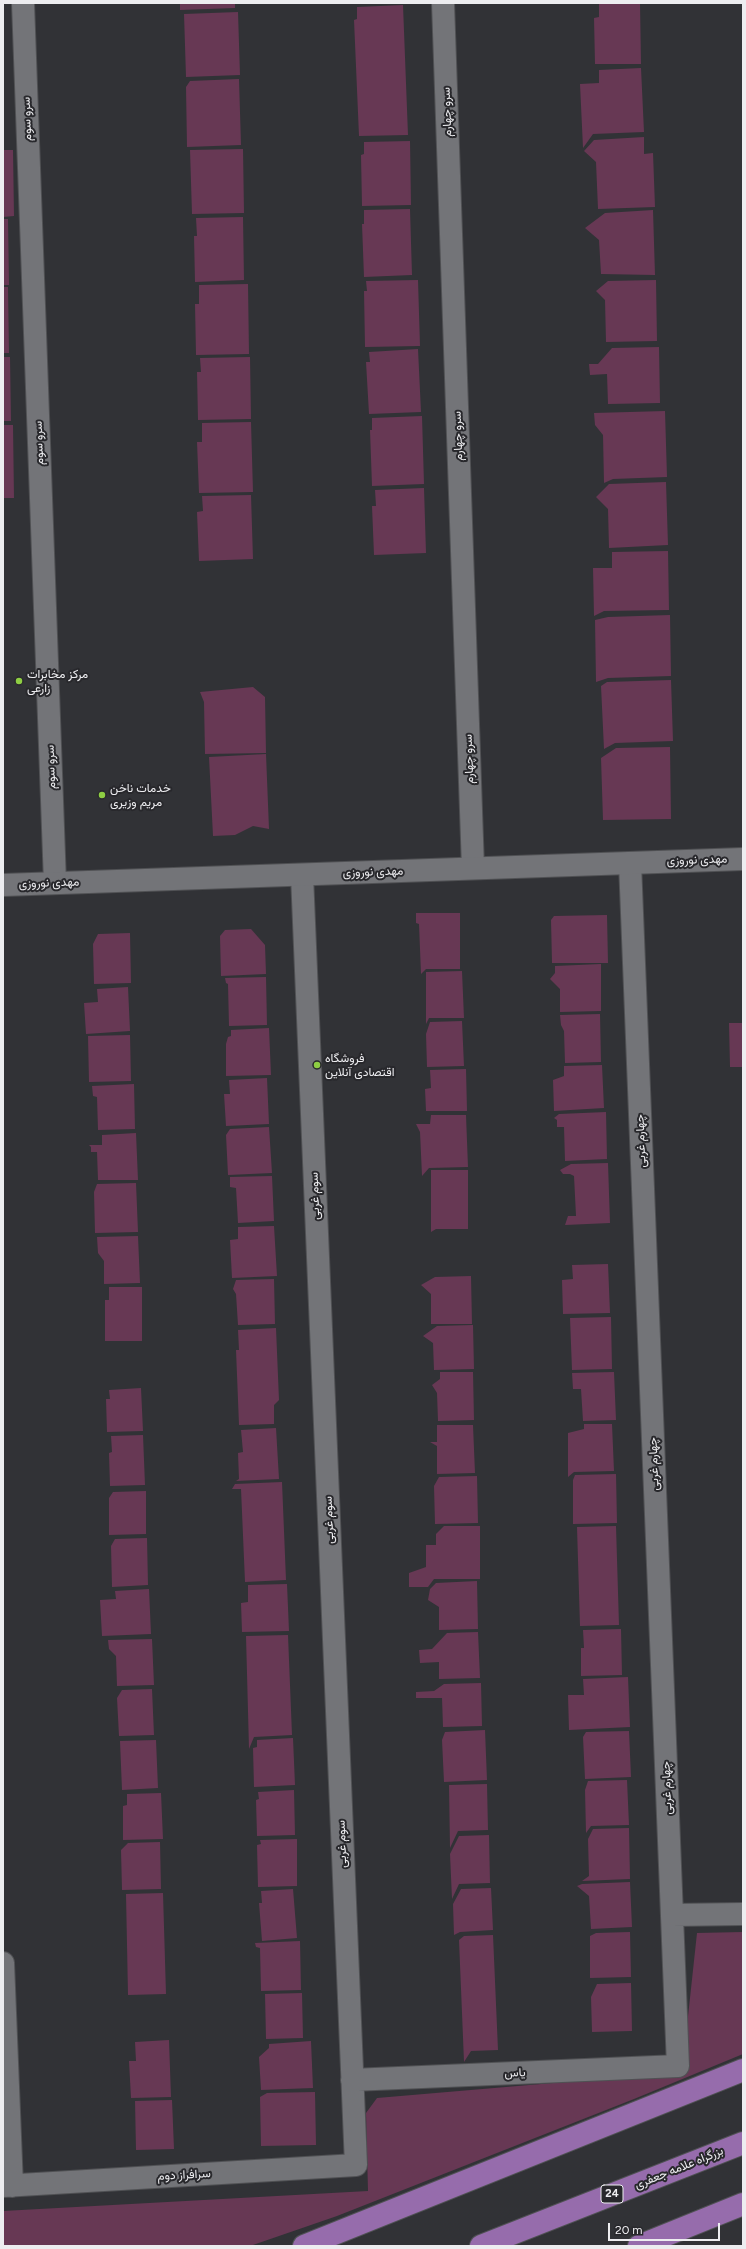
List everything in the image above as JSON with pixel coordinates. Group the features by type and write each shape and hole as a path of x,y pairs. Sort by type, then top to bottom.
{"highway":[{"path":"304,2246 743,2070"},
{"name":"بزرگراه علامه جعفری","path":"481,2246 743,2143"},
{"path":"639,2246 743,2204"}],"street":[{"name":"سرو سوم","path":"23,3 55,883"},
{"name":"سرو چهارم","path":"443,3 473,868"},
{"name":"مهدی نوروزی","path":"3,885 743,858"},
{"name":"چهارم غربی","path":"630,863 678,2066"},
{"name":"سوم غربی","path":"302,875 356,2165"},
{"path":"672,1916 743,1914"},
{"path":"3,1963 7,2186"},
{"name":"یاس","path":"352,2080 678,2066"},
{"name":"سرافراز دوم","path":"7,2186 356,2165"}],"shaded area":[{"path":"180,3 235,3 235,8 180,10"},
{"path":"640,3 641,64 595,64 594,18 599,17 599,4"},
{"path":"403,5 408,135 359,136 354,20 357,19 357,7"},
{"path":"238,12 240,75 186,77 184,14"},
{"path":"641,68 644,132 593,134 583,148 580,84 599,83 599,70"},
{"path":"239,79 241,145 187,147 186,87 190,81"},
{"path":"644,137 644,154 653,153 655,207 598,209 596,162 584,151 594,140"},
{"path":"410,141 411,205 362,206 361,155 364,154 364,142"},
{"path":"243,149 244,213 192,214 190,150"},
{"path":"3,150 13,150 14,216 3,217"},
{"path":"410,209 412,275 364,277 362,224 364,224 364,210"},
{"path":"653,210 655,275 601,274 599,240 585,228 605,213"},
{"path":"243,217 244,280 195,282 194,236 197,236 196,218"},
{"path":"3,219 8,219 9,285 3,285"},
{"path":"418,280 420,346 365,347 364,291 367,291 366,281"},
{"path":"656,280 657,341 606,342 605,300 596,291 608,281"},
{"path":"248,284 249,354 196,355 195,304 199,304 199,285"},
{"path":"3,287 8,287 9,353 3,353"},
{"path":"659,347 660,403 608,404 607,374 590,375 589,364 598,364 612,348"},
{"path":"418,349 421,412 369,414 366,362 370,362 369,352"},
{"path":"3,357 10,357 11,421 3,421"},
{"path":"250,357 251,419 198,420 197,372 201,372 200,358"},
{"path":"665,411 667,477 613,479 604,483 603,435 595,425 594,413"},
{"path":"422,416 424,484 372,486 370,430 372,430 372,418"},
{"path":"251,422 253,492 199,493 197,442 202,442 202,423"},
{"path":"3,425 13,425 14,498 3,498"},
{"path":"666,482 668,545 609,548 608,509 596,497 609,484"},
{"path":"424,488 426,553 374,555 372,506 376,506 375,490"},
{"path":"251,495 253,559 199,561 197,512 203,511 202,496"},
{"path":"668,551 669,610 604,611 594,616 593,568 612,568 612,552"},
{"path":"670,615 671,676 608,678 596,682 595,620 608,617"},
{"path":"671,680 673,741 615,743 604,749 601,686 607,682"},
{"path":"253,687 265,697 266,753 205,754 204,702 200,692"},
{"path":"670,747 671,819 603,820 601,758 616,748"},
{"path":"266,754 269,829 253,826 235,835 213,836 209,757"},
{"path":"416,913 460,913 460,969 426,969 421,974 419,924 416,923"},
{"path":"607,915 608,963 552,963 551,920 554,916"},
{"path":"251,929 265,945 266,974 221,976 220,936 225,930"},
{"path":"130,933 131,983 94,984 93,944 98,934"},
{"path":"601,964 601,1011 560,1012 560,989 550,979 555,973 555,966"},
{"path":"462,971 464,1018 429,1018 426,1024 426,972"},
{"path":"266,977 267,1025 229,1026 228,984 226,983 225,978"},
{"path":"128,987 130,1031 86,1034 84,1003 98,1002 97,989"},
{"path":"600,1014 601,1062 565,1063 564,1031 561,1025 560,1015"},
{"path":"462,1021 464,1066 427,1067 426,1034 430,1022"},
{"path":"729,1023 743,1023 743,1067 730,1067"},
{"path":"269,1028 271,1075 226,1076 226,1044 228,1037 231,1036 231,1030"},
{"path":"130,1035 131,1081 89,1082 88,1036"},
{"path":"602,1065 604,1108 554,1111 553,1080 564,1076 564,1066"},
{"path":"466,1069 467,1111 426,1111 425,1089 431,1088 430,1070"},
{"path":"267,1078 269,1124 226,1126 224,1094 230,1094 229,1080"},
{"path":"134,1084 135,1129 98,1130 97,1097 93,1096 92,1086"},
{"path":"606,1112 607,1159 565,1161 564,1127 557,1127 557,1120 554,1118 559,1114"},
{"path":"431,1115 466,1115 468,1167 429,1168 422,1176 420,1132 416,1124 430,1124"},
{"path":"269,1127 272,1173 228,1175 226,1135 230,1129"},
{"path":"136,1133 138,1180 98,1180 97,1152 91,1152 91,1147 89,1145 102,1145 102,1135"},
{"path":"608,1163 610,1223 565,1225 568,1216 576,1216 574,1176 570,1174 563,1174 560,1170 571,1164"},
{"path":"431,1170 468,1170 468,1229 436,1229 431,1232"},
{"path":"272,1176 274,1221 238,1223 236,1188 230,1187 230,1177"},
{"path":"136,1183 138,1232 95,1233 94,1192 97,1184"},
{"path":"274,1226 277,1276 232,1278 230,1240 238,1239 238,1227"},
{"path":"138,1236 140,1283 104,1284 104,1261 98,1253 97,1237"},
{"path":"608,1264 610,1313 563,1314 562,1280 573,1279 572,1265"},
{"path":"471,1276 472,1324 431,1324 431,1294 421,1285 435,1277"},
{"path":"274,1279 275,1324 238,1325 236,1294 233,1289 236,1280"},
{"path":"109,1287 142,1287 142,1341 105,1341 105,1300 109,1300"},
{"path":"611,1317 612,1369 572,1370 570,1318"},
{"path":"473,1325 474,1369 434,1370 433,1343 423,1336 437,1326"},
{"path":"276,1328 279,1400 274,1405 274,1424 239,1425 236,1350 239,1350 238,1330"},
{"path":"440,1372 473,1372 474,1420 438,1421 437,1393 432,1385 440,1379"},
{"path":"614,1372 616,1420 583,1421 581,1389 573,1389 572,1373"},
{"path":"141,1388 143,1431 107,1432 106,1399 110,1399 109,1390"},
{"path":"584,1424 612,1424 614,1471 574,1472 568,1477 568,1433 584,1429"},
{"path":"437,1425 473,1425 475,1473 437,1474 437,1446 430,1442 437,1442"},
{"path":"276,1428 279,1479 236,1481 239,1479 238,1453 243,1452 241,1430"},
{"path":"143,1435 145,1485 110,1486 109,1453 112,1452 111,1436"},
{"path":"616,1474 617,1523 573,1524 573,1480 575,1475"},
{"path":"477,1476 478,1523 435,1524 434,1486 439,1477"},
{"path":"282,1482 286,1580 245,1582 241,1489 232,1489 235,1484"},
{"path":"146,1491 146,1534 109,1535 109,1498 113,1492"},
{"path":"444,1526 480,1526 480,1579 434,1579 428,1587 409,1587 409,1573 426,1567 426,1545 436,1545 436,1534"},
{"path":"616,1526 619,1625 580,1626 577,1527"},
{"path":"147,1538 148,1585 112,1587 111,1546 115,1539"},
{"path":"477,1581 478,1629 439,1630 439,1607 428,1600 430,1589 436,1583"},
{"path":"287,1584 289,1631 242,1632 241,1603 248,1602 248,1585"},
{"path":"149,1589 151,1634 102,1636 100,1600 116,1599 115,1591"},
{"path":"621,1629 622,1675 581,1676 581,1648 584,1648 583,1630"},
{"path":"478,1632 480,1678 439,1679 439,1662 420,1663 419,1650 432,1649 447,1633"},
{"path":"288,1635 292,1735 254,1737 249,1749 246,1636"},
{"path":"152,1639 154,1685 117,1686 116,1656 109,1649 108,1640"},
{"path":"628,1677 630,1727 569,1730 568,1695 584,1695 583,1679"},
{"path":"481,1683 482,1726 443,1727 442,1698 416,1698 416,1692 434,1691 444,1684"},
{"path":"152,1689 154,1735 119,1736 117,1698 122,1690"},
{"path":"485,1730 487,1780 444,1782 442,1740 445,1732"},
{"path":"629,1731 631,1777 585,1779 583,1737 586,1732"},
{"path":"293,1738 295,1785 254,1787 253,1748 257,1747 257,1740"},
{"path":"156,1740 158,1788 122,1790 120,1741"},
{"path":"627,1780 629,1825 591,1826 586,1833 585,1790 588,1781"},
{"path":"487,1784 488,1830 458,1831 450,1848 449,1785"},
{"path":"294,1790 295,1835 257,1836 256,1800 259,1799 258,1792"},
{"path":"161,1793 163,1839 123,1840 123,1806 127,1805 127,1794"},
{"path":"629,1828 630,1879 582,1881 589,1876 588,1839 593,1829"},
{"path":"489,1835 490,1883 459,1884 452,1899 450,1854 459,1836"},
{"path":"297,1839 297,1886 258,1887 257,1845 261,1844 260,1840"},
{"path":"160,1842 161,1889 122,1890 121,1850 128,1843"},
{"path":"630,1882 632,1927 591,1929 589,1896 577,1886 582,1884"},
{"path":"491,1888 493,1930 460,1932 454,1935 453,1904 461,1889"},
{"path":"293,1889 297,1938 262,1941 259,1903 262,1903 261,1891"},
{"path":"163,1893 166,1994 128,1995 126,1894"},
{"path":"630,1932 631,1977 590,1978 590,1936 596,1933"},
{"path":"743,1932 743,2054 634,2099 337,2216 250,2246 3,2246 3,2211 368,2191 366,2113 377,2098 682,2072 697,1933"},
{"path":"493,1935 498,2050 471,2051 464,2062 459,1940 464,1936"},
{"path":"300,1941 301,1990 261,1991 260,1948 256,1947 255,1943"},
{"path":"631,1983 632,2031 592,2032 591,1997 597,1984"},
{"path":"302,1993 303,2038 266,2039 265,1994"},
{"path":"169,2040 171,2097 131,2098 129,2061 136,2061 135,2042"},
{"path":"311,2041 313,2088 261,2090 259,2057 269,2048 269,2044"},
{"path":"315,2092 316,2145 261,2146 260,2097 267,2093"},
{"path":"172,2100 174,2149 136,2150 135,2101"}],"place":[{"name":"مرکز مخابرات زارعی","path":"19,681"},
{"name":"خدمات ناخن مریم وزیری","path":"102,795"},
{"name":"فروشگاه اقتصادی آنلاین","path":"317,1065"}]}
